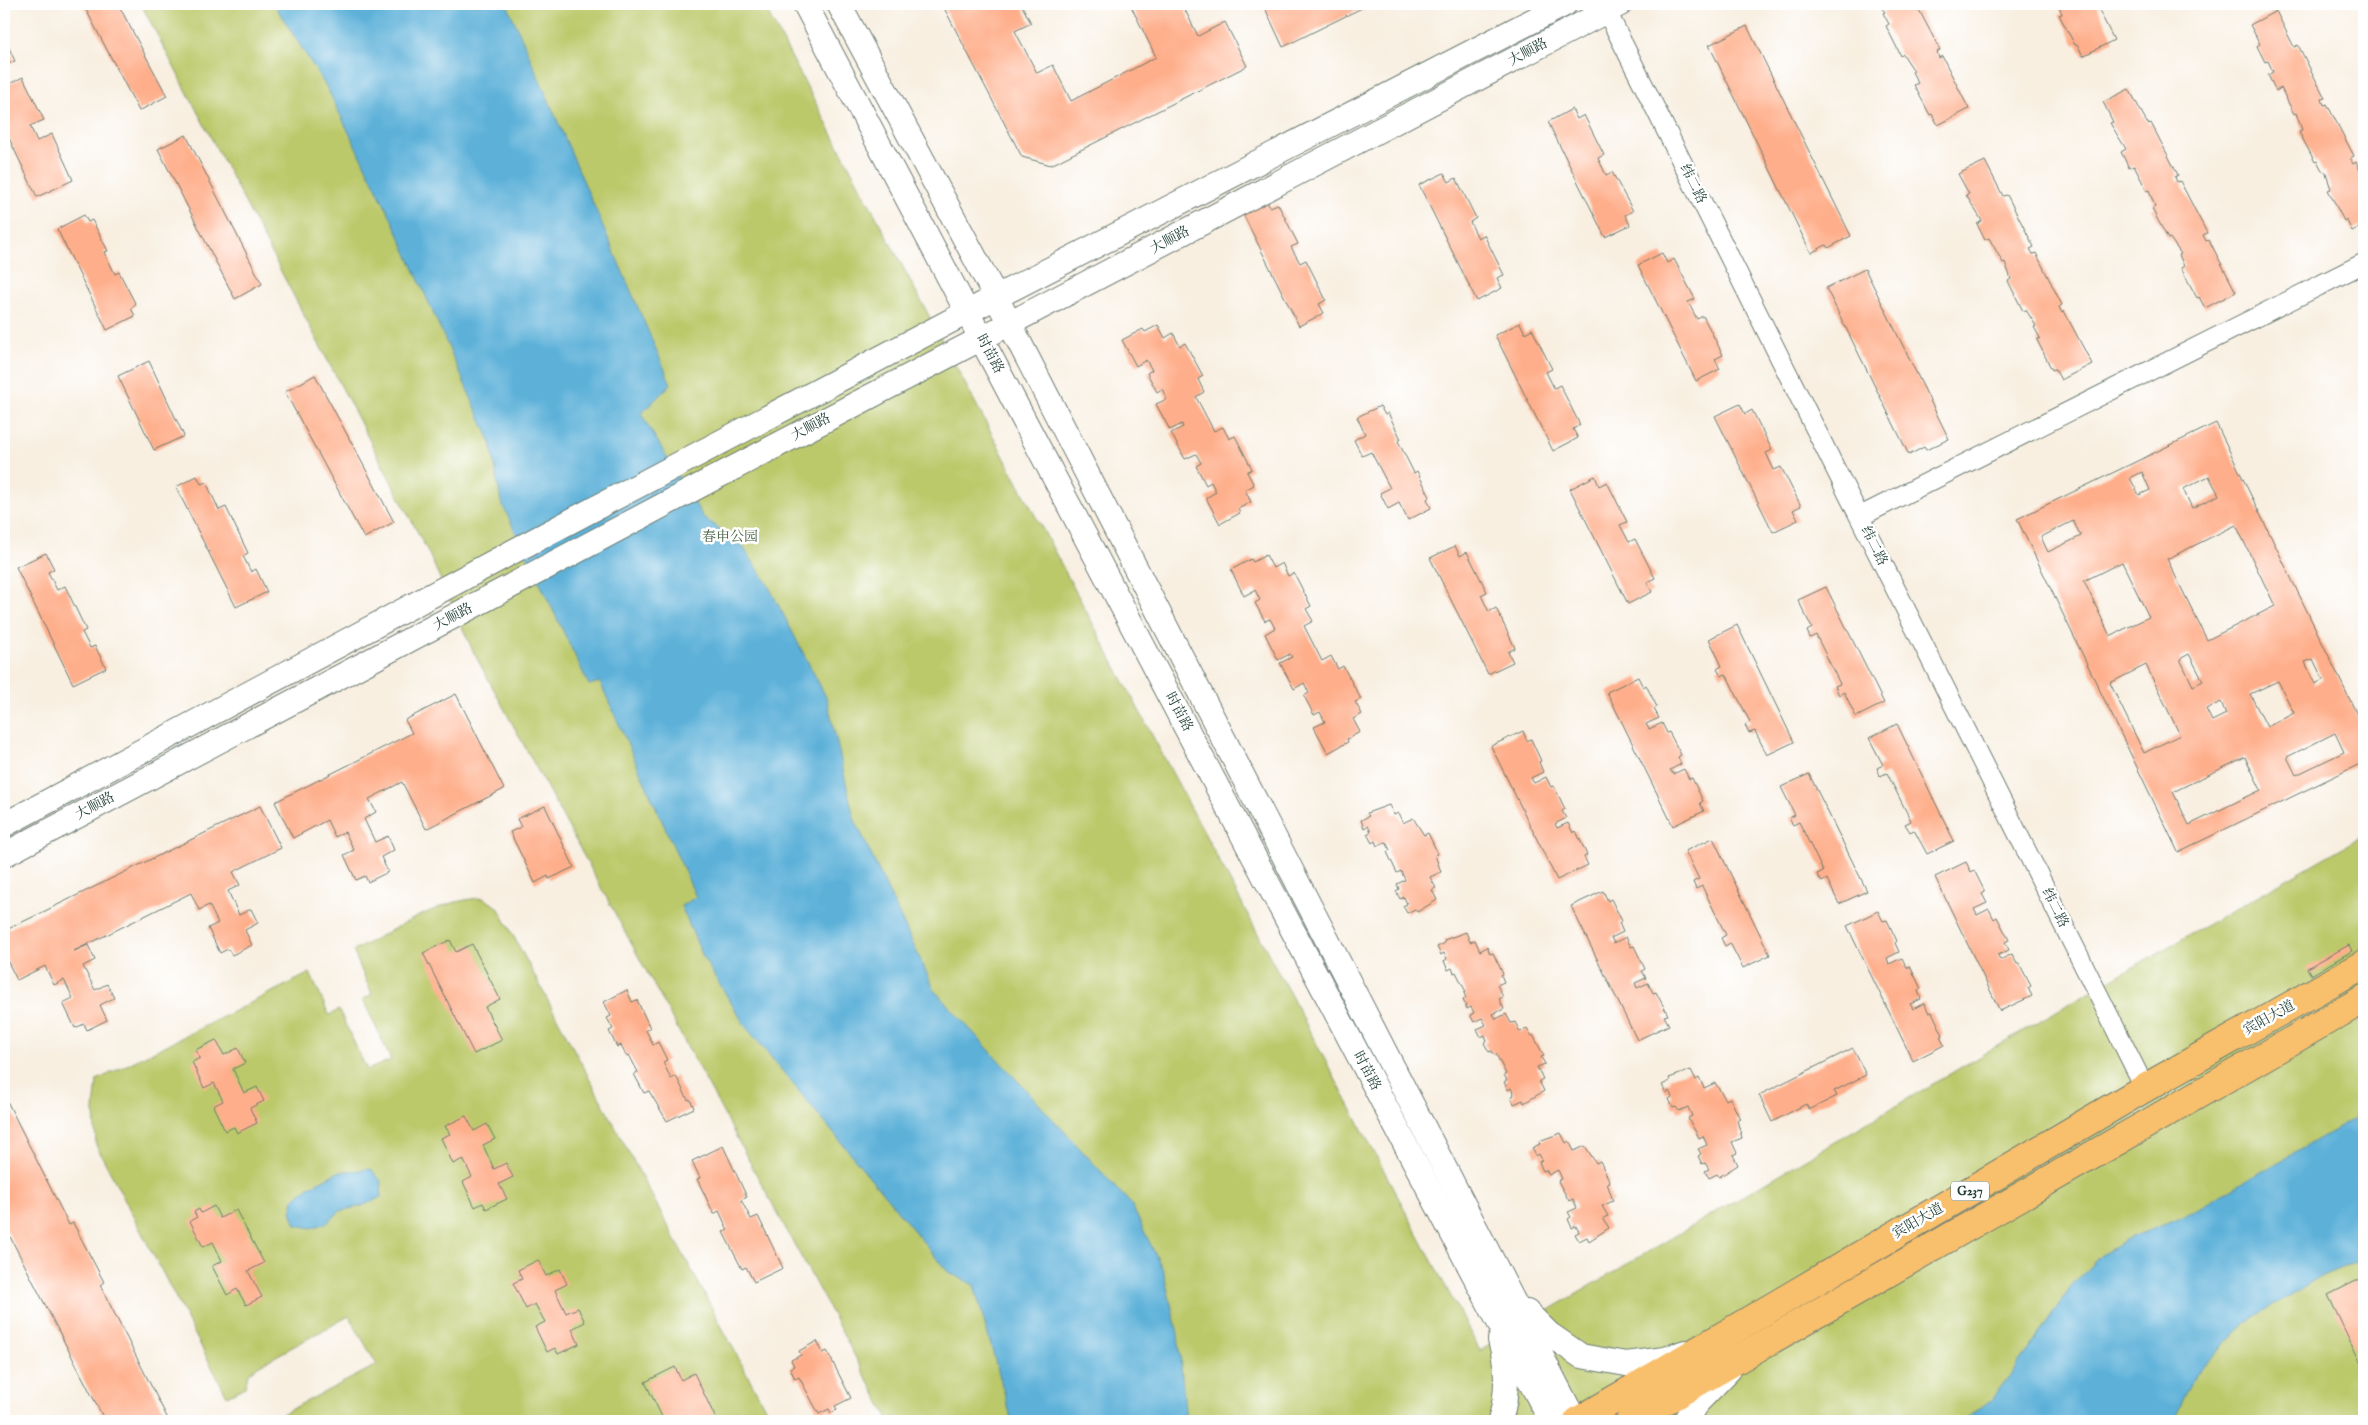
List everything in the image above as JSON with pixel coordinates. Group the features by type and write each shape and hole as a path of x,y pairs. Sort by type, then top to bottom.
{"highway":[{"name":"宾阳大道","path":"1576,1421 2145,1088 2364,964"},
{"name":"G237","path":"1630,1421 2364,999"}],"street":[{"name":"时苗路","path":"805,4 982,338 1495,1290 1576,1421"},
{"name":"时苗路","path":"839,4 996,298 1495,1290 1552,1421"},
{"name":"大顺路","path":"4,825 514,550 1565,4"},
{"name":"大顺路","path":"4,855 1610,6"},
{"name":"纬二路","path":"1610,6 2145,1088"},
{"path":"1869,512 2364,263"},
{"path":"1495,1290 1549,1334 1581,1356 1626,1364 1665,1359 1717,1340"},
{"path":"1495,1290 1506,1361 1505,1404 1500,1421"},
{"path":"1684,1421 1696,1404 1744,1356"}],"green space":[{"name":"春申公园","path":"141,4 763,4 1480,1351 2077,999 2364,835 2364,1421 890,1421 473,651 428,552"},
{"path":"483,898 498,907 772,1421 240,1421 256,1411 267,1416 280,1415 377,1365 349,1316 258,1366 248,1374 245,1387 227,1396 96,1145 94,1110 97,1080 310,973 329,1015 339,1010 367,1070 391,1060 363,999 372,994 353,951 416,917 433,910 466,900"}],"water":[{"path":"274,4 507,4 671,384 641,414 703,517 741,544 767,583 827,699 854,818 935,991 1131,1204 1163,1270 1178,1334 1186,1421 1012,1421 974,1285 948,1272 746,1027 704,959 681,906 696,897 600,682 589,685 501,502 491,443 393,222 327,88"},
{"path":"2364,1113 2364,1259 2323,1276 2247,1321 2195,1375 2173,1421 1962,1421 1991,1400 2029,1350 2071,1286 2101,1255 2132,1237 2181,1218"},
{"path":"371,1169 382,1182 381,1197 362,1206 340,1211 327,1223 311,1228 296,1225 291,1212 294,1199 309,1187 338,1172"}],"building":[{"path":"83,4 118,4 167,96 139,111"},
{"path":"942,4 1021,4 1031,23 1015,31 1037,73 1053,65 1071,101 1156,57 1130,4 1182,4 1198,36 1225,22 1247,66 1051,165 1022,157"},
{"path":"1269,4 1370,4 1283,47 1264,6"},
{"path":"1878,4 1916,4 1940,50 1937,52 1939,58 1942,56 1969,109 1938,125 1932,114 1930,115 1914,85 1918,83 1912,72 1914,71 1903,54 1901,56 1886,26 1889,24 1883,13 1885,12"},
{"path":"2058,4 2096,4 2114,40 2083,56 2059,15 2062,14"},
{"path":"2276,11 2294,47 2298,45 2325,98 2322,99 2324,105 2327,104 2354,156 2350,158 2353,164 2356,162 2364,179 2364,225 2352,231 2346,219 2344,221 2328,190 2331,189 2325,171 2323,172 2317,161 2315,162 2299,132 2302,130 2296,113 2294,114 2281,88 2276,91 2268,75 2273,72 2268,61 2265,62 2257,46 2260,44 2250,25"},
{"path":"1747,26 1851,236 1828,248 1826,245 1811,253 1709,45"},
{"path":"4,37 15,61 4,66"},
{"path":"23,77 44,120 30,126 37,141 52,134 73,180 37,197 4,128 4,78 7,85"},
{"path":"2129,89 2148,124 2151,123 2178,175 2175,177 2177,182 2180,181 2207,233 2203,235 2206,241 2209,240 2236,292 2205,308 2199,297 2197,298 2181,268 2184,266 2179,255 2181,254 2170,238 2168,239 2152,209 2155,207 2149,190 2147,191 2134,166 2129,168 2121,152 2126,149 2110,123 2113,122 2103,102"},
{"path":"1572,109 1577,119 1584,115 1604,155 1598,158 1606,175 1612,172 1633,211 1625,215 1630,225 1605,237 1548,122"},
{"path":"186,135 262,284 235,299 158,149"},
{"path":"1985,161 2003,196 2007,195 2034,247 2030,249 2033,254 2036,253 2062,305 2059,307 2062,313 2064,311 2092,364 2061,380 2055,369 2052,370 2037,340 2040,338 2034,327 2036,326 2026,310 2023,311 2008,281 2011,279 2005,262 2003,263 1989,238 1985,240 1977,224 1982,221 1966,195 1969,194 1958,174"},
{"path":"1444,173 1449,182 1456,178 1476,218 1470,222 1478,238 1484,235 1504,275 1497,278 1502,288 1477,301 1419,185"},
{"path":"1265,198 1270,207 1278,204 1298,244 1291,247 1300,263 1306,260 1326,300 1319,304 1324,313 1299,326 1241,210"},
{"path":"84,215 88,222 92,220 108,251 104,252 115,274 119,272 136,305 131,308 135,316 107,330 57,229"},
{"path":"1662,253 1667,263 1674,259 1695,299 1688,302 1697,319 1703,316 1723,355 1715,359 1720,369 1696,381 1638,265"},
{"path":"1865,269 1949,439 1926,450 1924,447 1909,455 1826,288"},
{"path":"1520,323 1525,333 1532,329 1552,369 1546,372 1554,388 1560,385 1580,425 1573,429 1578,438 1553,451 1495,335"},
{"path":"1158,325 1165,338 1173,333 1180,346 1185,343 1203,376 1198,379 1204,392 1196,397 1214,431 1223,427 1229,439 1235,436 1252,469 1247,472 1254,485 1245,490 1251,502 1238,509 1240,513 1220,524 1206,498 1216,492 1211,482 1206,485 1196,466 1201,463 1196,454 1185,459 1171,433 1183,427 1182,424 1170,430 1156,404 1167,399 1162,389 1157,392 1147,373 1152,370 1146,360 1136,366 1122,340 1143,329 1145,332"},
{"path":"149,361 184,436 154,450 118,376"},
{"path":"315,375 394,522 364,538 285,392"},
{"path":"1740,404 1745,414 1752,410 1772,450 1766,453 1774,470 1781,467 1801,506 1793,510 1798,520 1773,532 1715,416"},
{"path":"1380,406 1385,415 1388,413 1401,439 1398,441 1414,473 1417,471 1430,497 1427,499 1431,508 1408,520 1399,503 1388,509 1380,493 1390,488 1371,452 1362,456 1354,440 1365,434 1357,417"},
{"path":"2216,423 2364,729 2364,762 2178,852 2017,519","holes":["2142,472 2150,490 2139,495 2130,478","2209,476 2219,495 2192,508 2183,489","2073,521 2081,536 2048,552 2041,537","2236,525 2275,606 2207,640 2167,559","2122,562 2149,617 2110,636 2084,581","2189,654 2203,681 2193,686 2180,659","2313,659 2323,680 2315,684 2305,662","2146,665 2180,735 2144,753 2110,683","2278,681 2294,713 2267,727 2250,694","2221,702 2226,714 2212,721 2206,709","2335,733 2344,752 2296,775 2287,757","2245,757 2261,790 2189,825 2173,792"]},
{"path":"197,476 201,484 206,482 219,510 226,507 248,553 243,556 251,572 256,569 267,592 236,607 176,487"},
{"path":"1595,476 1599,486 1607,482 1627,522 1620,525 1629,542 1635,539 1655,578 1647,582 1652,592 1628,604 1570,489"},
{"path":"1455,546 1460,556 1467,552 1487,592 1481,595 1489,612 1496,608 1515,648 1508,652 1513,662 1488,674 1430,558"},
{"path":"46,553 54,569 48,572 57,590 65,586 86,630 82,632 90,648 95,646 106,668 73,684 16,567"},
{"path":"1266,555 1273,568 1282,563 1288,576 1294,573 1311,606 1306,609 1313,621 1304,626 1322,661 1331,656 1338,669 1343,666 1361,699 1355,702 1362,714 1353,719 1360,732 1347,739 1348,742 1328,753 1314,727 1325,722 1320,712 1314,715 1304,696 1309,693 1304,683 1294,689 1280,663 1292,657 1290,654 1278,660 1265,634 1275,628 1270,619 1265,621 1255,603 1260,600 1255,590 1244,596 1231,570 1251,559 1253,562"},
{"path":"1826,587 1884,703 1856,717 1844,692 1839,695 1835,686 1840,684 1816,635 1810,638 1807,631 1812,628 1798,600"},
{"path":"1737,625 1794,742 1767,755 1755,731 1749,733 1745,725 1750,722 1726,674 1721,676 1717,669 1722,666 1709,639"},
{"path":"1638,677 1643,687 1646,685 1657,707 1654,709 1659,718 1646,724 1649,729 1662,723 1681,755 1678,757 1681,764 1670,770 1673,774 1684,769 1689,779 1692,778 1703,801 1700,803 1704,811 1673,826 1607,692"},
{"path":"456,694 504,789 426,829 402,782 369,799 376,812 364,819 375,842 388,836 394,850 381,857 388,872 368,882 365,876 356,880 344,855 354,850 345,832 335,837 327,820 293,838 275,802 412,733 405,720"},
{"path":"1897,724 1954,841 1927,854 1914,830 1910,832 1905,824 1911,821 1887,773 1880,776 1877,768 1883,765 1869,738"},
{"path":"1523,731 1527,741 1531,739 1541,761 1539,762 1543,772 1531,778 1534,783 1546,777 1551,787 1554,786 1565,809 1562,811 1566,818 1555,824 1557,828 1568,823 1573,833 1576,831 1587,855 1584,857 1588,865 1557,880 1491,746"},
{"path":"1809,774 1867,891 1839,904 1827,879 1822,882 1817,874 1823,871 1799,822 1793,825 1789,818 1795,815 1781,787"},
{"path":"1389,805 1394,815 1398,813 1403,823 1413,818 1424,835 1428,833 1438,854 1435,855 1441,872 1430,877 1436,888 1432,890 1437,900 1417,912 1415,909 1407,913 1403,906 1407,904 1404,897 1400,899 1396,891 1399,889 1397,884 1405,880 1401,871 1397,873 1387,852 1390,850 1386,842 1377,846 1375,841 1372,843 1367,834 1371,832 1368,826 1364,828 1361,820 1369,816 1367,813"},
{"path":"260,806 281,848 233,872 240,885 228,891 239,915 251,909 258,923 245,930 252,945 232,955 228,949 220,953 208,928 218,923 209,905 199,910 191,893 74,951 88,945 95,960 83,966 95,990 107,984 114,998 100,1005 107,1020 87,1030 84,1024 75,1028 63,1003 73,998 64,980 54,985 45,966 17,980 4,954 4,931"},
{"path":"545,806 574,867 549,879 548,876 535,883 510,832 521,827 517,819"},
{"path":"1713,838 1770,955 1743,968 1730,943 1725,946 1721,938 1726,935 1702,886 1696,889 1693,882 1699,879 1685,851"},
{"path":"1966,862 1971,872 1974,870 1985,892 1982,894 1987,903 1974,909 1977,915 1989,909 1994,919 1997,917 2009,940 2005,942 2009,950 1998,955 2000,960 2012,954 2031,986 2028,988 2032,996 2000,1011 1935,877"},
{"path":"1603,891 1608,901 1611,899 1622,921 1619,923 1623,932 1611,938 1614,943 1626,937 1631,947 1634,946 1645,969 1642,971 1646,978 1635,983 1637,988 1648,983 1653,993 1656,992 1668,1015 1664,1016 1669,1025 1637,1040 1571,906"},
{"path":"1878,911 1883,921 1887,920 1897,941 1895,943 1899,952 1887,958 1889,964 1902,958 1907,968 1910,966 1921,989 1918,991 1921,999 1910,1004 1913,1009 1924,1003 1929,1013 1932,1012 1943,1035 1940,1037 1944,1045 1913,1061 1847,926"},
{"path":"1466,932 1470,942 1475,940 1480,951 1487,947 1490,954 1493,953 1503,974 1501,975 1504,982 1497,985 1503,997 1499,999 1504,1009 1493,1014 1496,1019 1506,1014 1511,1023 1515,1022 1520,1032 1527,1029 1531,1036 1533,1035 1544,1056 1541,1057 1545,1064 1537,1067 1543,1079 1539,1081 1544,1091 1524,1103 1523,1100 1514,1104 1511,1097 1514,1095 1511,1088 1508,1090 1504,1082 1507,1080 1504,1075 1506,1074 1496,1054 1494,1055 1492,1051 1489,1052 1484,1043 1487,1041 1485,1035 1481,1037 1477,1029 1486,1025 1482,1018 1474,1022 1470,1015 1474,1013 1471,1007 1467,1009 1463,1000 1466,998 1464,993 1466,992 1456,972 1454,973 1452,968 1448,970 1444,961 1447,959 1444,953 1441,955 1437,947 1445,943 1444,940"},
{"path":"450,940 456,952 472,944 500,999 485,1007 502,1040 474,1054 423,953"},
{"path":"2349,945 2352,951 2311,975 2307,968"},
{"path":"627,990 632,1002 637,1000 650,1028 646,1030 653,1045 658,1042 667,1060 663,1062 671,1079 676,1076 694,1108 667,1121 649,1091 644,1093 634,1074 638,1072 629,1055 626,1056 621,1045 617,1047 609,1031 613,1029 607,1018 611,1016 604,1002"},
{"path":"216,1040 224,1055 238,1048 245,1063 233,1069 244,1093 257,1087 264,1101 250,1108 257,1123 237,1133 234,1127 225,1131 213,1106 223,1101 214,1083 204,1088 192,1062 200,1058 195,1050"},
{"path":"1853,1048 1866,1075 1834,1091 1837,1096 1809,1110 1806,1104 1772,1122 1759,1095"},
{"path":"1691,1070 1696,1080 1699,1078 1704,1088 1715,1083 1726,1100 1730,1098 1740,1119 1737,1120 1742,1138 1732,1142 1737,1153 1733,1155 1738,1165 1719,1177 1717,1174 1709,1178 1705,1171 1709,1169 1705,1163 1702,1164 1698,1156 1701,1154 1698,1149 1707,1145 1703,1136 1699,1138 1688,1118 1692,1116 1688,1107 1679,1111 1676,1107 1673,1108 1669,1099 1672,1097 1669,1091 1666,1093 1662,1085 1670,1081 1669,1078"},
{"path":"4,1095 69,1225 73,1223 104,1282 100,1285 169,1421 105,1421 4,1225"},
{"path":"466,1116 474,1131 487,1124 495,1139 483,1145 494,1169 506,1163 513,1177 499,1184 507,1199 486,1209 483,1203 475,1207 463,1182 472,1177 463,1159 453,1164 441,1138 450,1134 445,1126"},
{"path":"1561,1133 1566,1143 1569,1141 1574,1151 1585,1146 1596,1163 1600,1161 1610,1182 1607,1183 1613,1201 1602,1206 1608,1216 1603,1218 1609,1228 1589,1241 1587,1237 1579,1241 1575,1234 1579,1232 1576,1226 1572,1228 1568,1219 1571,1217 1568,1212 1577,1208 1573,1199 1569,1201 1558,1181 1562,1179 1558,1170 1549,1175 1546,1170 1543,1171 1539,1162 1542,1160 1539,1154 1536,1156 1532,1148 1540,1144 1539,1141"},
{"path":"723,1146 747,1197 741,1200 751,1219 758,1216 783,1268 754,1282 746,1267 742,1269 723,1232 728,1230 719,1211 714,1214 697,1179 700,1178 692,1161"},
{"path":"214,1206 220,1218 236,1210 264,1263 248,1271 262,1297 246,1305 237,1289 227,1295 212,1266 222,1261 213,1242 203,1247 190,1221 197,1217 194,1212 199,1209 201,1213"},
{"path":"538,1260 546,1276 560,1269 567,1284 555,1290 566,1313 578,1308 585,1322 572,1329 579,1344 558,1354 555,1348 547,1352 535,1327 545,1322 535,1304 526,1309 513,1283 522,1279 518,1270"},
{"path":"2364,1277 2364,1370 2328,1295"},
{"path":"817,1341 823,1353 827,1351 851,1398 835,1406 837,1410 831,1413 829,1409 819,1414 799,1377 795,1379 790,1368 794,1366 791,1360 801,1355 799,1351"},
{"path":"675,1367 681,1380 694,1373 717,1421 664,1421 645,1382"}]}
